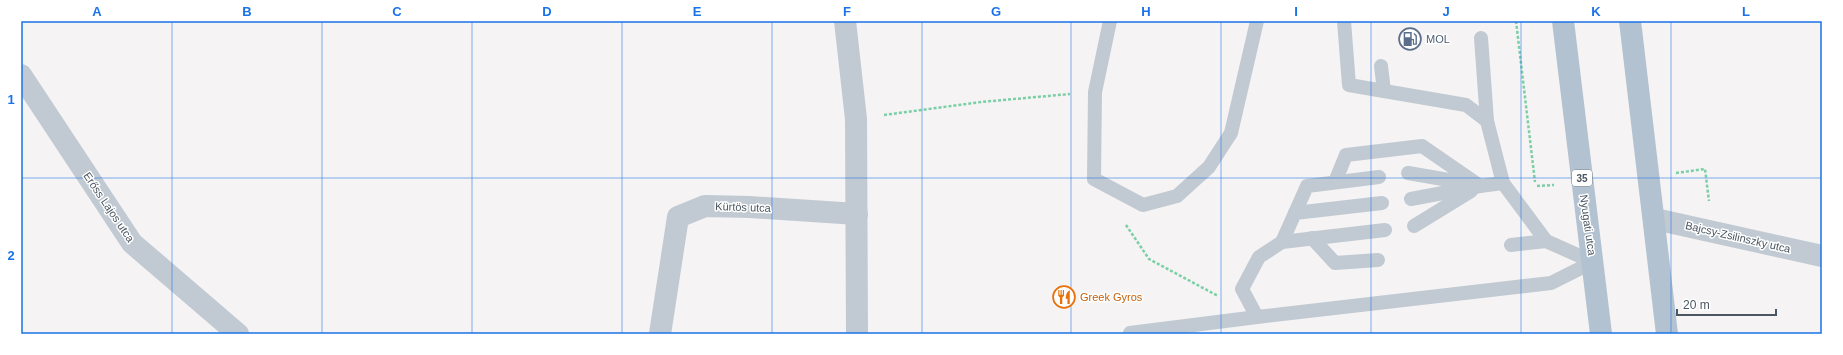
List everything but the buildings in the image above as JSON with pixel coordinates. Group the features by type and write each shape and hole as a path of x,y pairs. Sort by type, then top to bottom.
{"main road":[{"name":"Nyugati utca","path":"1563,21 1601,334"},
{"path":"1630,21 1655,219 1667,334"}],"street":[{"path":"845,21 856,119 858,334"},
{"name":"Erőss Lajos utca","path":"21,75 132,243 238,334"},
{"name":"Kürtös utca","path":"660,334 678,217 705,206 750,207 857,214"},
{"name":"Bajcsy-Zsilinszky utca","path":"1655,219 1822,256"}],"lane":[{"path":"1110,21 1095,92 1094,179 1143,205 1177,196 1209,167 1232,133 1258,21"},
{"path":"1344,21 1349,85 1466,105 1487,120"},
{"path":"1481,38 1487,120 1503,183 1546,241 1593,262"},
{"path":"1381,66 1384,91"},
{"path":"1335,182 1346,155 1422,146 1480,186"},
{"path":"1408,173 1480,186"},
{"path":"1282,242 1307,186 1379,177"},
{"path":"1411,200 1480,186 1503,183"},
{"path":"1414,226 1480,186"},
{"path":"1295,213 1382,203"},
{"path":"1257,317 1242,289 1259,257 1282,242 1385,230"},
{"path":"1312,238 1335,263 1378,260"},
{"path":"1511,245 1546,241"},
{"path":"1130,333 1551,283 1593,262"}],"path":[{"path":"1516,21 1535,186"},
{"path":"856,119 981,102 1095,92"},
{"path":"1124,222 1149,259 1257,317"}],"place":[{"name":"MOL","path":"1410,39"},
{"name":"Greek Gyros","path":"1064,297"}]}
